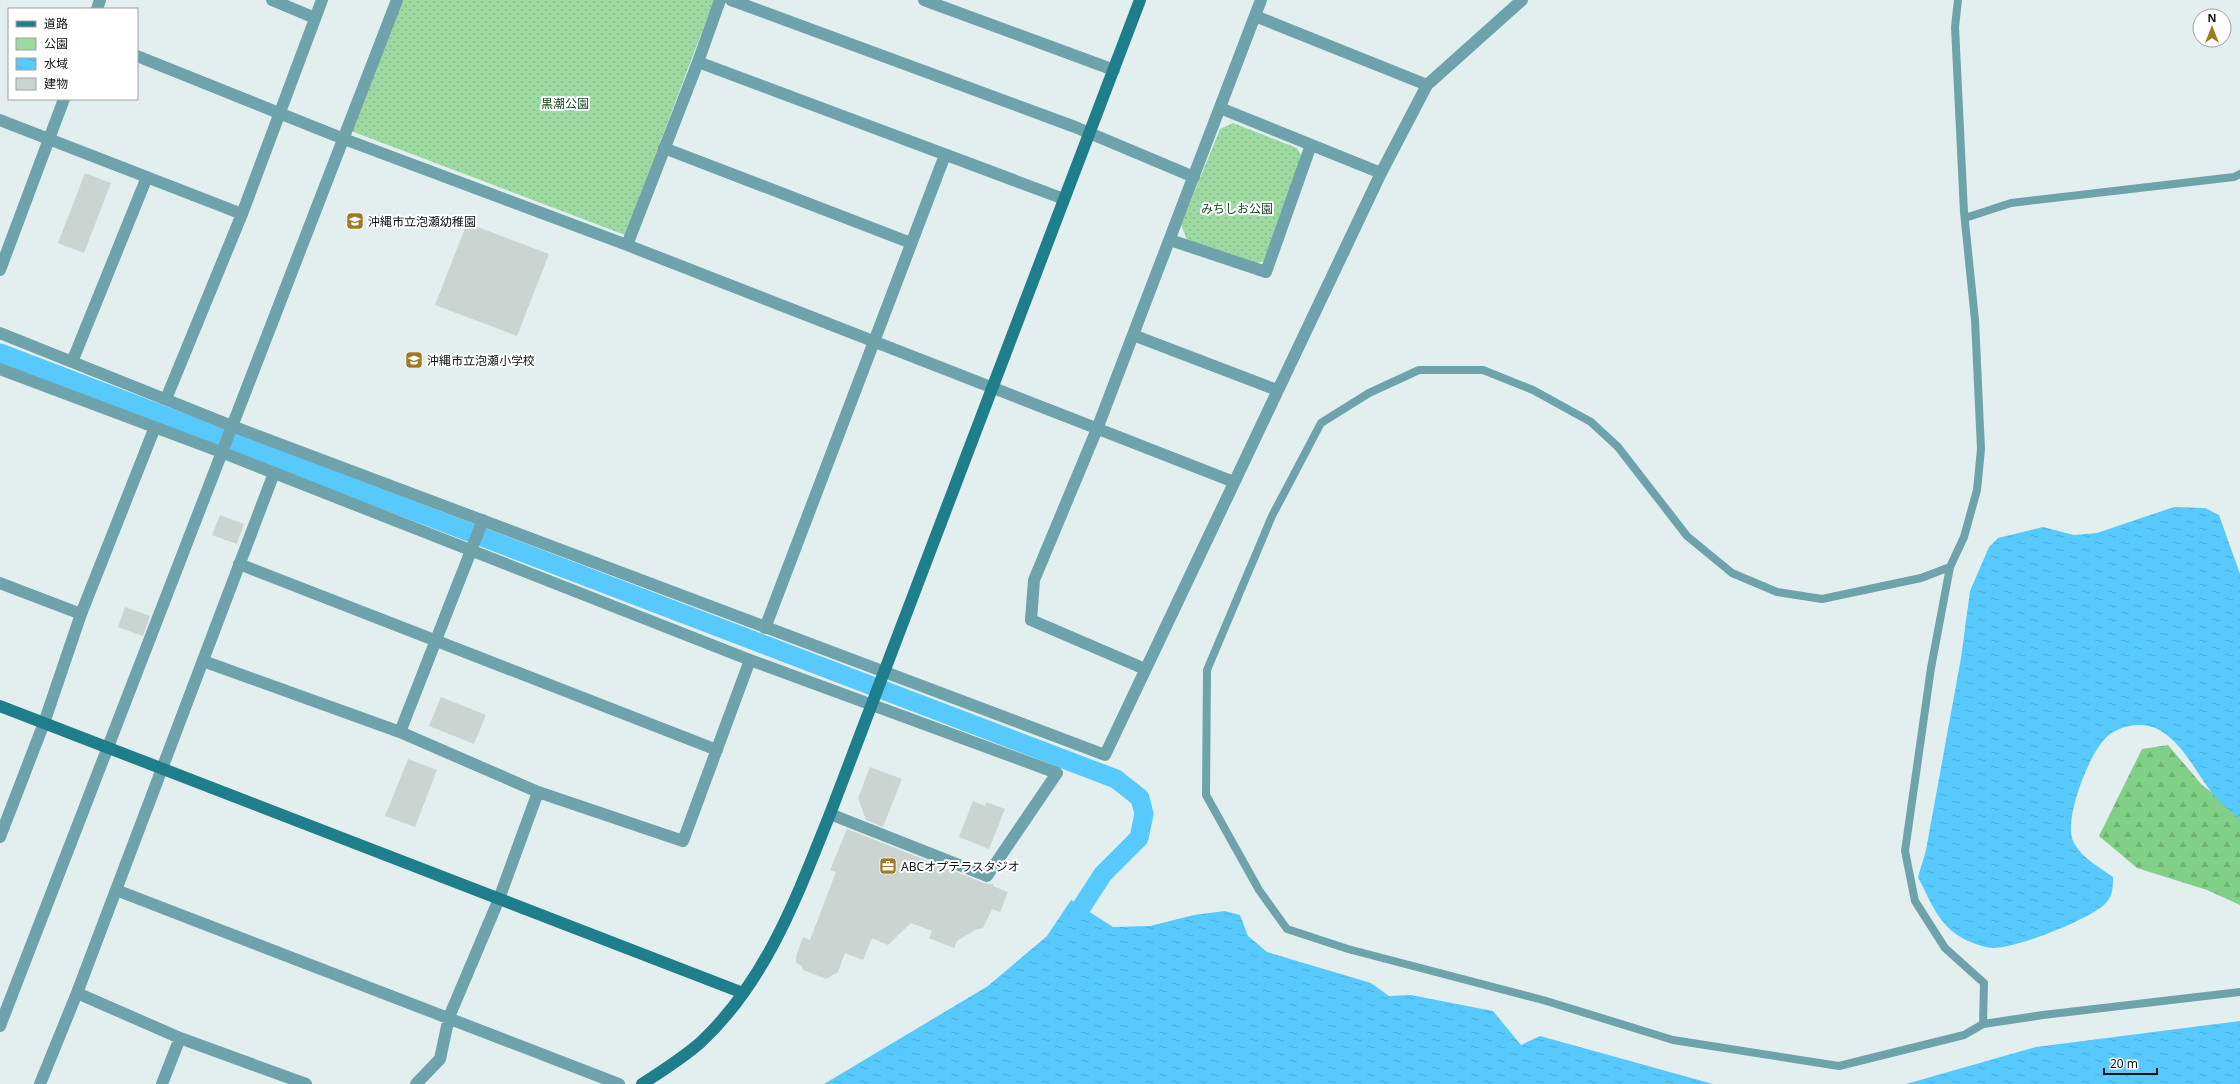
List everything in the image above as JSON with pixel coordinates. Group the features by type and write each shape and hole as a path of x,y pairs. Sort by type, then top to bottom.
{"street":[{"path":"272,0 316,18"},
{"path":"166,399 242,214 322,0"},
{"path":"0,1026 397,0"},
{"path":"627,245 698,62 720,0"},
{"path":"731,0 1090,132 1194,177"},
{"path":"924,0 1114,70"},
{"path":"642,1084 671,1066 701,1042 743,993 770,951 791,910 830,814 1140,0"},
{"path":"1145,670 1031,620 1034,580 1097,429 1261,0"},
{"path":"0,333 232,426 765,628 882,675 1105,755 1381,173 1427,85 1517,1"},
{"path":"1255,16 1427,85"},
{"path":"138,56 280,112 344,139 627,245 1234,482"},
{"path":"698,62 1064,199"},
{"path":"0,270 64,100"},
{"path":"1220,108 1381,173"},
{"path":"0,120 50,138 242,214"},
{"path":"1170,240 1266,272 1311,145"},
{"path":"664,148 911,243"},
{"path":"765,628 945,155"},
{"path":"72,362 148,177"},
{"path":"1133,335 1277,390"},
{"path":"0,369 221,452 750,660 873,700 1057,773 987,876 830,814"},
{"path":"0,838 44,723 81,614 155,427"},
{"path":"40,1084 77,993 274,473"},
{"path":"400,732 483,520"},
{"path":"239,564 717,750"},
{"path":"0,583 81,614"},
{"path":"203,661 400,732 538,792 683,841 750,660"},
{"path":"0,706 743,993"},
{"path":"416,1084 440,1059 449,1017 499,899 538,792"},
{"path":"116,890 449,1017 619,1084"},
{"path":"77,993 180,1038 306,1084"},
{"path":"162,1084 180,1038"}],"lane":[{"path":"1958,0 1955,27 1965,218 1975,320 1981,449 1977,490 1964,537 1950,568 1931,668 1905,851 1915,901 1945,948 1984,983 1983,1024"},
{"path":"1965,218 2010,204 2238,176"},
{"path":"1950,568 1922,578 1822,599 1777,592 1732,573 1687,536 1618,447 1591,422 1533,390 1484,370 1419,370 1369,393 1321,423 1272,516 1207,670 1206,795 1258,890 1287,929 1348,949 1543,1000 1673,1040 1838,1066 1964,1035 1983,1024 2043,1015 2240,992"}],"green space":[{"name":"黒潮公園","path":"401,0 714,0 625,235 351,131"},
{"name":"みちしお公園","path":"1233,123 1297,148 1302,157 1266,260 1255,264 1187,240 1181,225 1220,129"},
{"path":"2168,745 2202,785 2240,814 2240,905 2207,890 2137,868 2099,836 2142,749"}],"water":[{"path":"2174,507 2205,508 2219,515 2240,574 2240,819 2219,801 2186,755 2161,731 2138,725 2115,731 2103,741 2090,761 2078,790 2071,821 2071,833 2077,848 2091,862 2113,877 2112,891 2106,903 2098,910 2053,932 2005,947 1991,948 1967,941 1955,933 1941,920 1931,904 1918,877 1926,850 1961,658 1970,591 1989,547 1998,538 2043,527 2074,535 2097,533"},
{"path":"1071,900 1113,927 1150,926 1194,915 1225,911 1240,915 1248,936 1267,952 1371,983 1389,996 1411,995 1493,1011 1521,1045 1540,1036 1713,1084 824,1084 988,986 1047,936"},
{"path":"2240,1021 2240,1084 1906,1084 2036,1047"}],"building":[{"path":"85,173 111,183 84,253 58,243"},
{"path":"467,223 549,254 517,336 435,305"},
{"path":"220,515 244,524 237,544 212,535"},
{"path":"125,607 150,616 143,636 118,627"},
{"path":"441,697 486,715 474,744 429,726"},
{"path":"408,759 437,770 415,827 385,816"},
{"path":"870,767 902,779 883,827 866,820 858,798"},
{"path":"973,801 985,806 986,802 1005,809 989,849 959,837"},
{"path":"847,829 984,883 994,884 993,886 1008,892 1000,912 992,909 983,928 975,930 957,941 954,948 929,938 932,931 911,923 888,945 872,938 863,960 845,953 838,972 826,979 803,970 802,966 796,963 796,956 803,937 810,940 836,872 830,870"}],"waterway":[{"path":"0,353 1116,779 1140,798 1144,814 1139,838 1103,874 1079,911"}],"place":[{"name":"沖縄市立泡瀬幼稚園","path":"355,221"},
{"name":"沖縄市立泡瀬小学校","path":"414,360"},
{"name":"ABCオプテラスタジオ","path":"888,866"}]}
